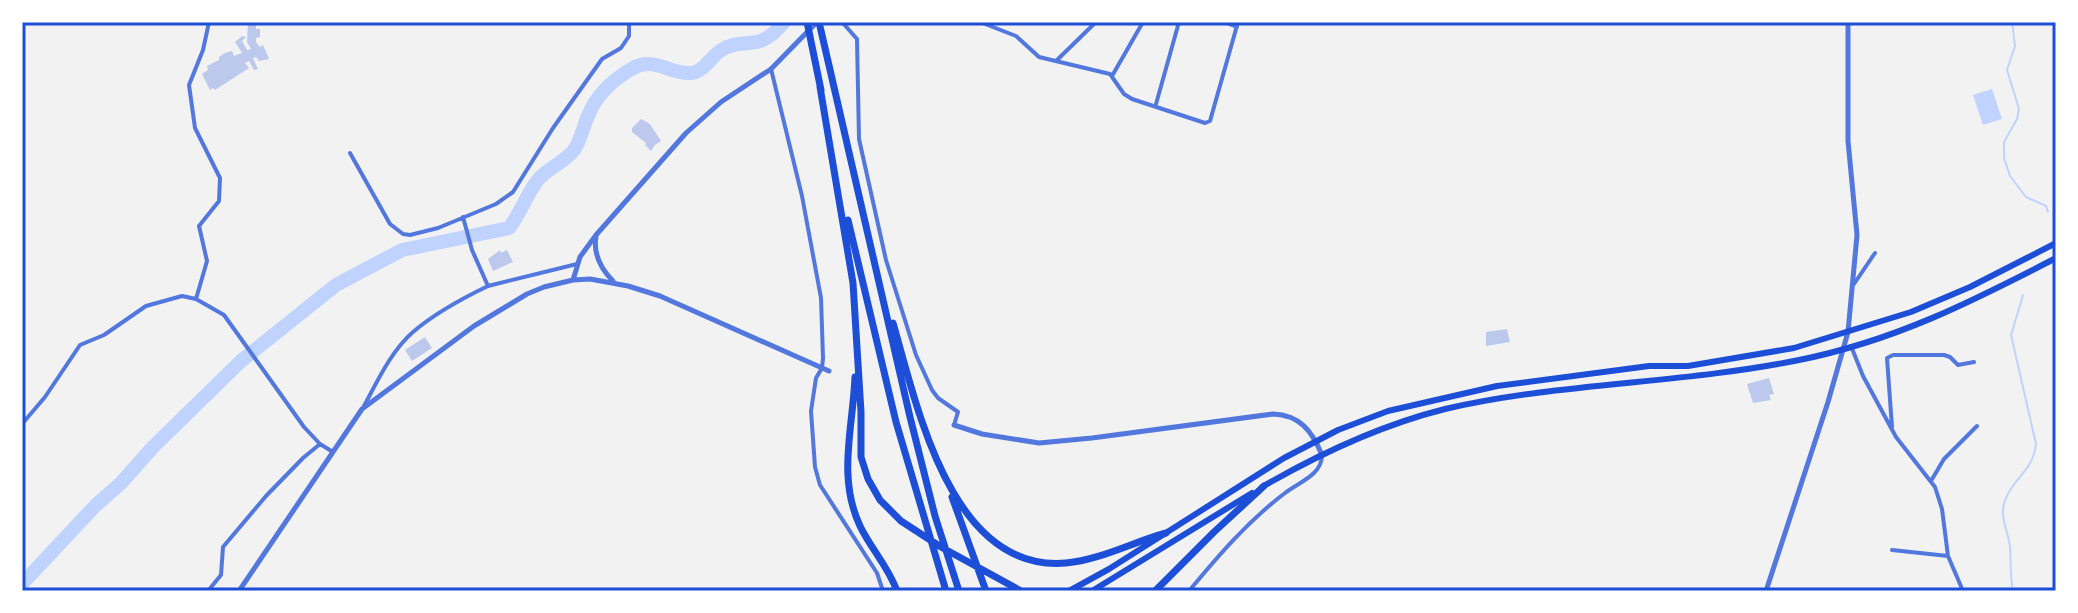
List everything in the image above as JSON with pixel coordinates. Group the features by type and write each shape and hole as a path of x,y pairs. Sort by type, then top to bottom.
{"highway":[{"path":"807,22 844,223 857,339 861,457 873,490 901,521 1021,591"},
{"path":"818,22 935,516 959,591"},
{"path":"820,87 892,407 946,591"},
{"path":"1069,591 1109,569 1242,483 1316,441 1388,411 1438,398 1539,380 1649,366 1688,366 1794,348 1911,312 1970,287 2056,243"},
{"path":"1092,591 1264,486 1322,455 1396,423 1458,407 1537,393 1745,370 1802,360 1878,340 1960,308 2056,258"},
{"path":"876,272 920,415 986,591"},
{"path":"857,339 847,456 849,488 861,527 891,573 897,591"},
{"path":"935,454 970,519 1006,550 1026,557 1065,563 1088,559 1166,533"},
{"path":"1155,591 1264,486"}],"street":[{"path":"196,299 207,261 199,226 219,201 220,178 195,128 189,85 203,50 209,22"},
{"path":"350,153 396,231 410,235 463,220 513,192 602,59 621,48 629,36 629,22"},
{"path":"573,280 577,264 596,235 686,133 721,102 771,69 818,22"},
{"path":"842,22 857,39 859,139 886,260 916,355 932,390 958,412 954,425 982,434 1039,443 1288,414 1298,419 1316,441 1322,455 1322,464 1316,472 1284,493 1243,530 1189,591"},
{"path":"980,22 1016,36 1039,57 1112,76 1124,94 1132,99 1205,123 1210,121 1238,24 1224,22"},
{"path":"1056,61 1096,22"},
{"path":"1112,76 1143,22"},
{"path":"1155,105 1179,22"},
{"path":"1766,591 1848,347 1857,235 1848,141 1848,22"},
{"path":"771,69 799,181 821,298 826,370"},
{"path":"463,220 488,286"},
{"path":"596,235 596,257 614,282"},
{"path":"1853,286 1875,253"},
{"path":"239,591 410,334 448,306 488,286 577,264"},
{"path":"362,409 474,326 527,294 573,280 614,282 660,296 826,370"},
{"path":"22,424 45,397 80,345 104,335 146,306 182,296 196,299 224,315 304,427 320,444 333,452"},
{"path":"1848,347 1907,455 1931,481 1942,509 1948,556 1963,591"},
{"path":"1892,430 1887,358 1893,355 1944,355 1958,365 1974,362"},
{"path":"826,370 816,378 811,411 815,467 820,485 877,573 883,591"},
{"path":"1931,481 1944,459 1977,426"},
{"path":"208,591 221,575 223,547 275,486 320,444"},
{"path":"1892,550 1948,556"}],"water":[{"path":"1992,89 2002,119 1983,125 1973,95"}],"building":[{"path":"248,22 261,22 261,25 256,25 256,29 260,29 260,37 256,38 256,42 260,47 263,45 269,59 259,61 253,58 258,69 254,70 249,61 245,63 249,68 215,90 210,90 202,74 208,70 207,66 225,53 232,51 234,56 242,53 235,42 242,36 246,37 242,41 247,50 251,49 247,42"},
{"path":"641,119 650,124 661,141 651,151 632,132"},
{"path":"500,250 501,253 507,250 513,262 493,271 488,259"},
{"path":"1507,329 1510,342 1486,346 1486,332"},
{"path":"425,337 432,348 412,361 405,350"},
{"path":"1769,378 1774,394 1769,395 1771,400 1753,403 1747,384"}],"waterway":[{"path":"22,584 95,506 241,361 336,285 402,250 509,228 537,181 574,150 596,101 619,77 633,68 648,64 684,73 696,72 720,51 737,44 758,42 784,22"},
{"path":"2012,22 2015,46 2007,70 2019,109 2004,142 2004,158 2010,176 2026,197 2046,206 2048,212"},
{"path":"2013,591 2004,504 2010,490 2028,467 2036,444 2011,335 2023,295"}]}
